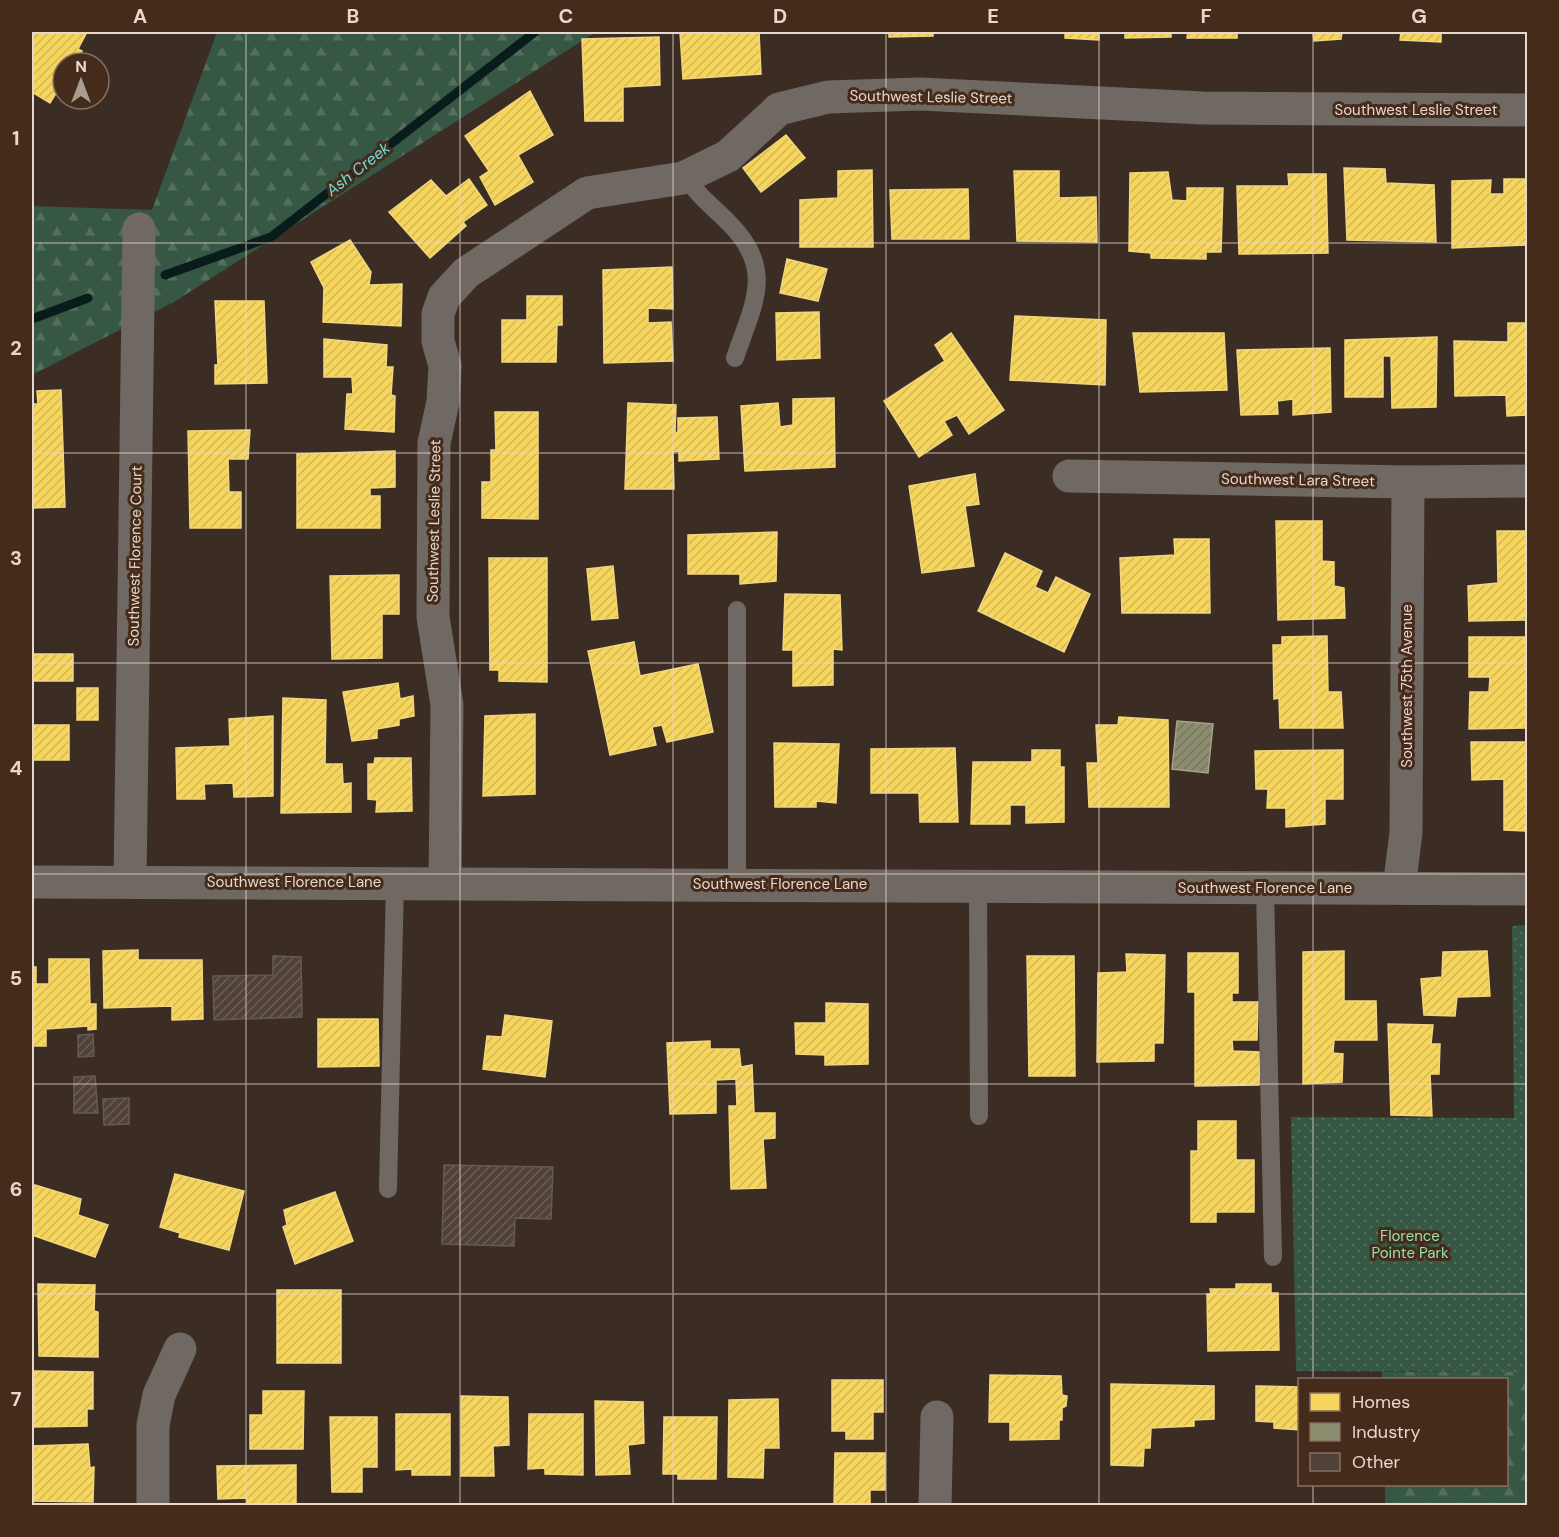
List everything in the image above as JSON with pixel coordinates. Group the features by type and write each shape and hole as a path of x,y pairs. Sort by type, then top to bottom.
{"street":[{"name":"Southwest Leslie Street","path":"445,882 447,705 433,617 434,443 443,402 445,366 438,341 438,314 444,297 466,273 587,193 637,187 685,176 728,156 779,109 828,97 920,94 1203,108 1527,110"},
{"name":"Southwest Florence Court","path":"130,882 139,229"},
{"name":"Southwest Lara Street","path":"1069,476 1408,482 1527,481"},
{"name":"Southwest 75th Avenue","path":"1399,888 1406,833 1408,482"},
{"name":"Southwest Florence Lane","path":"32,882 445,882 1527,890"},
{"path":"153,1506 153,1425 159,1395 180,1349"},
{"path":"935,1506 937,1417"}],"lane":[{"path":"685,176 698,196 744,239 756,264 753,305 735,358"},
{"path":"737,610 737,884"},
{"path":"388,1190 395,882"},
{"path":"978,886 979,1116"},
{"path":"1265,888 1273,1257"}],"green space":[{"path":"217,32 596,32 174,302 32,375 32,206 152,210"},
{"name":"Florence Pointe Park","path":"1527,925 1527,1372 1296,1371 1291,1117 1514,1118 1512,926"},
{"path":"1382,1372 1527,1372 1527,1505 1385,1505 1385,1486 1508,1486 1508,1378 1382,1378"}],"building: Homes":[{"path":"32,32 87,32 78,49 82,51 51,51 50,103 32,92"},
{"path":"680,32 759,32 761,74 683,79"},
{"path":"889,32 933,32 933,36 889,37"},
{"path":"1065,32 1099,32 1099,40 1065,38"},
{"path":"1125,32 1171,32 1171,37 1125,38"},
{"path":"1188,32 1237,32 1237,38 1187,38"},
{"path":"1313,32 1342,32 1341,39 1314,41"},
{"path":"1401,32 1441,32 1441,42 1400,40"},
{"path":"659,37 660,85 623,87 623,121 585,121 582,39"},
{"path":"530,91 553,135 518,155 533,182 495,205 480,177 489,171 465,136"},
{"path":"786,135 805,158 761,192 743,168"},
{"path":"1344,168 1385,169 1386,183 1434,185 1436,242 1347,240"},
{"path":"872,170 873,247 800,247 800,200 838,198 838,171"},
{"path":"1014,171 1059,171 1059,198 1096,197 1097,242 1017,241"},
{"path":"1168,172 1172,200 1187,201 1187,188 1223,188 1221,252 1206,252 1206,259 1151,258 1151,253 1129,251 1130,173"},
{"path":"1288,174 1326,174 1328,253 1239,254 1237,186 1289,186"},
{"path":"469,179 487,205 463,222 466,226 430,258 389,212 431,180 446,196"},
{"path":"1504,179 1528,179 1528,245 1452,248 1452,181 1491,180 1490,194 1504,194"},
{"path":"968,189 969,239 892,239 890,190"},
{"path":"350,240 371,272 369,285 402,284 401,326 323,322 324,288 311,262"},
{"path":"787,259 827,269 818,301 780,293"},
{"path":"672,267 673,309 648,308 648,323 671,322 673,361 604,363 603,270"},
{"path":"527,296 562,296 562,325 557,325 556,362 502,362 502,320 527,320"},
{"path":"215,301 264,301 267,383 215,384 215,365 218,365"},
{"path":"819,312 820,358 777,360 776,313"},
{"path":"1015,316 1106,320 1105,385 1010,380"},
{"path":"1508,323 1528,323 1528,415 1507,416 1506,395 1455,396 1454,341 1508,342"},
{"path":"951,333 1004,410 969,434 957,415 944,421 952,435 919,457 884,401 945,361 935,345"},
{"path":"1133,333 1224,333 1227,390 1140,392"},
{"path":"1437,337 1436,407 1392,408 1391,356 1383,356 1383,397 1345,397 1345,340"},
{"path":"324,339 387,345 386,367 393,367 391,395 395,396 394,432 345,429 347,394 353,394 352,377 324,377"},
{"path":"1330,348 1331,412 1293,415 1293,399 1277,401 1278,414 1241,415 1237,350"},
{"path":"61,390 65,507 32,508 32,404 38,404 37,391"},
{"path":"834,398 835,467 745,471 741,406 778,403 780,427 793,425 793,399"},
{"path":"628,403 676,405 675,433 678,432 678,418 717,417 719,459 679,461 679,451 673,452 674,489 625,489"},
{"path":"495,412 538,412 538,519 482,518 482,482 491,482 491,450 496,450"},
{"path":"250,430 248,459 228,459 229,492 241,492 241,528 190,528 188,431"},
{"path":"395,451 395,487 370,488 370,496 380,496 380,528 297,528 297,454"},
{"path":"975,474 979,504 965,506 974,566 922,573 909,486"},
{"path":"1276,521 1322,521 1322,561 1334,562 1334,586 1344,588 1345,618 1278,620"},
{"path":"1497,531 1528,531 1528,620 1469,621 1468,586 1498,583"},
{"path":"777,532 776,581 740,584 740,574 688,574 688,535"},
{"path":"1174,539 1209,539 1210,613 1122,613 1120,558 1175,555"},
{"path":"1005,553 1042,571 1035,587 1048,593 1056,577 1090,594 1064,652 978,611"},
{"path":"489,558 547,558 547,682 499,681 499,670 490,670"},
{"path":"613,566 618,618 592,620 587,569"},
{"path":"399,575 399,614 382,614 382,658 332,659 330,576"},
{"path":"785,594 840,595 842,650 833,649 833,685 793,686 793,650 783,650"},
{"path":"1327,636 1328,692 1341,692 1343,728 1280,728 1279,698 1274,699 1273,645 1282,645 1282,637"},
{"path":"1469,637 1528,637 1528,728 1469,729 1470,692 1489,692 1490,677 1469,677"},
{"path":"634,642 640,676 698,664 713,732 667,742 662,725 652,727 656,745 610,755 588,651"},
{"path":"32,654 73,654 73,681 32,681"},
{"path":"398,683 400,699 413,696 414,716 399,719 399,725 377,729 377,738 352,741 343,692"},
{"path":"77,688 98,688 98,720 77,720"},
{"path":"283,698 326,700 325,764 342,764 343,784 351,783 351,812 281,813"},
{"path":"535,714 535,794 483,796 485,716"},
{"path":"273,716 273,796 234,797 233,783 204,784 205,799 177,799 176,748 230,746 229,719"},
{"path":"1119,717 1168,720 1169,807 1089,807 1087,763 1098,763 1096,725 1118,725"},
{"path":"32,725 69,725 69,760 32,760"},
{"path":"1471,742 1528,742 1528,831 1504,830 1504,779 1472,780"},
{"path":"774,743 839,744 836,803 816,801 816,807 775,807"},
{"path":"955,748 958,822 920,822 919,793 871,793 871,749"},
{"path":"1032,750 1060,750 1060,767 1064,767 1064,822 1026,823 1026,805 1010,805 1010,824 971,824 973,762 1032,762"},
{"path":"1343,750 1343,799 1325,799 1325,824 1286,827 1286,808 1267,808 1268,789 1256,789 1255,751"},
{"path":"375,758 411,758 412,811 376,812 377,800 368,799 368,764 374,764"},
{"path":"138,950 138,960 202,960 203,1019 172,1020 172,1006 104,1008 103,951"},
{"path":"1344,951 1344,1001 1376,1001 1377,1040 1334,1040 1333,1053 1343,1054 1342,1082 1303,1084 1303,952"},
{"path":"1487,951 1490,996 1457,997 1455,1016 1424,1015 1421,979 1442,977 1443,952"},
{"path":"1188,953 1238,953 1238,993 1232,993 1232,1002 1258,1002 1257,1040 1232,1040 1233,1051 1260,1052 1259,1085 1195,1086 1195,992 1188,992"},
{"path":"1126,954 1165,955 1163,1043 1154,1043 1154,1061 1097,1062 1098,973 1127,972"},
{"path":"1027,956 1074,956 1075,1076 1029,1076"},
{"path":"49,959 89,959 90,1004 96,1004 96,1029 88,1030 88,1026 46,1029 46,1046 32,1046 32,967 36,967 36,984 49,984"},
{"path":"826,1003 868,1004 868,1064 825,1065 825,1055 796,1054 795,1023 826,1023"},
{"path":"505,1015 552,1021 545,1077 483,1069 487,1036 502,1037"},
{"path":"318,1019 378,1019 379,1066 318,1067"},
{"path":"1388,1024 1433,1025 1431,1044 1440,1044 1439,1074 1430,1074 1432,1116 1391,1115"},
{"path":"710,1041 710,1049 739,1049 741,1067 752,1065 754,1113 775,1113 775,1138 763,1139 766,1188 731,1189 729,1106 737,1106 736,1079 716,1080 716,1113 670,1114 667,1043"},
{"path":"1198,1121 1236,1121 1236,1160 1254,1160 1254,1212 1216,1212 1216,1222 1191,1222 1191,1151 1198,1151"},
{"path":"175,1174 244,1191 229,1250 179,1237 180,1233 160,1227"},
{"path":"35,1185 81,1199 78,1215 108,1225 95,1257 32,1235 32,1196"},
{"path":"335,1192 353,1241 295,1264 283,1227 287,1225 284,1210"},
{"path":"38,1284 95,1285 94,1311 98,1312 98,1357 39,1356"},
{"path":"1236,1284 1271,1284 1271,1293 1278,1293 1279,1350 1208,1351 1207,1294 1211,1294 1210,1289 1236,1289"},
{"path":"277,1290 341,1290 341,1363 277,1363"},
{"path":"34,1371 93,1372 93,1409 87,1409 87,1426 34,1427"},
{"path":"990,1375 1061,1376 1062,1395 1067,1396 1066,1406 1062,1408 1062,1420 1059,1420 1059,1439 1010,1440 1010,1422 989,1422"},
{"path":"832,1380 883,1380 883,1412 873,1412 873,1439 846,1439 846,1431 832,1431"},
{"path":"1111,1384 1214,1386 1214,1419 1194,1420 1194,1426 1151,1428 1150,1448 1144,1448 1143,1466 1111,1465"},
{"path":"1256,1386 1298,1387 1298,1430 1274,1428 1274,1422 1256,1421"},
{"path":"263,1391 304,1391 303,1449 250,1449 250,1415 263,1415"},
{"path":"461,1396 508,1397 509,1445 493,1446 494,1476 461,1476"},
{"path":"778,1399 779,1448 764,1448 763,1478 728,1477 729,1400"},
{"path":"595,1401 643,1402 644,1443 628,1445 630,1474 596,1475"},
{"path":"396,1414 450,1414 450,1475 412,1475 412,1469 396,1470"},
{"path":"529,1414 583,1414 583,1475 545,1474 545,1468 528,1469"},
{"path":"330,1417 377,1417 377,1467 362,1467 362,1492 332,1492"},
{"path":"664,1417 717,1417 716,1479 678,1479 678,1474 663,1474"},
{"path":"88,1444 90,1468 94,1467 93,1502 34,1501 33,1446"},
{"path":"835,1453 885,1453 885,1490 870,1490 870,1506 834,1506"},
{"path":"296,1465 296,1506 247,1506 247,1498 218,1499 217,1466"}],"building: Industry":[{"path":"1177,721 1213,724 1208,773 1172,769"}],"building: Other":[{"path":"273,956 301,957 302,1017 214,1020 213,976 273,975"},
{"path":"93,1034 94,1056 78,1057 78,1035"},
{"path":"95,1076 98,1113 74,1113 74,1077"},
{"path":"129,1098 129,1124 104,1125 103,1099"},
{"path":"444,1165 553,1167 551,1219 515,1218 514,1246 442,1244"}],"waterway":[{"name":"Ash Creek","path":"165,275 271,237 535,32"},
{"name":"Ash Creek","path":"32,319 88,298"}]}
